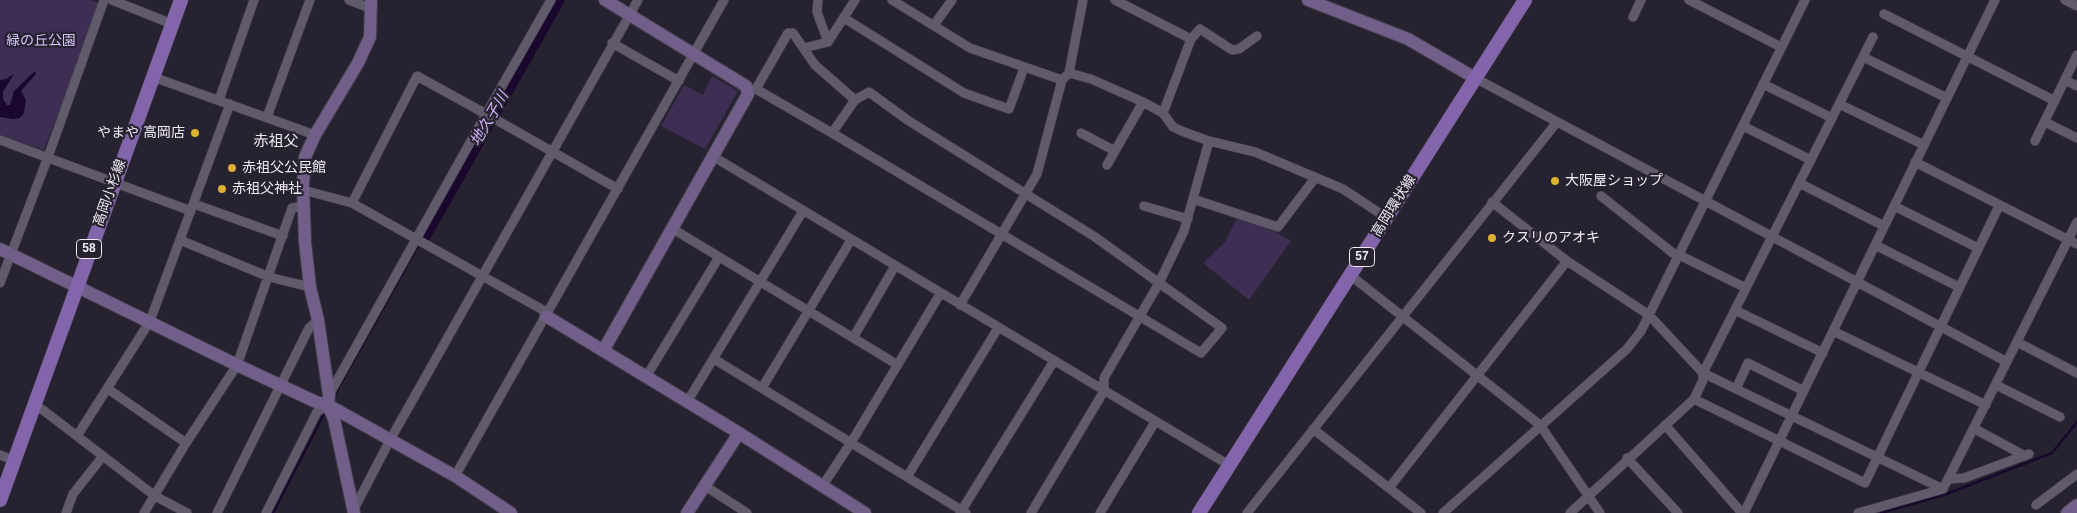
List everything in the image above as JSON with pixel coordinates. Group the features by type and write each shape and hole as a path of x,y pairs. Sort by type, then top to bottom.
{"main road":[{"name":"高岡小杉線","path":"0,500 181,0"},
{"name":"高岡環状線","path":"1199,513 1525,0"}],"street":[{"path":"0,283 6,252 48,157 104,0"},
{"path":"112,0 172,24"},
{"path":"219,100 254,0"},
{"path":"267,118 310,0"},
{"path":"349,0 372,5 370,37 363,53 315,135 305,157 303,206 310,287 318,320 330,405 353,512"},
{"path":"266,513 317,412 330,405 486,114 551,0"},
{"path":"605,0 693,56 832,133 1201,353 1222,328 1095,237 909,121 869,92 854,100 832,133"},
{"path":"353,512 390,440 612,43 638,0"},
{"path":"455,476 724,0"},
{"path":"818,0 817,12 828,42"},
{"path":"804,48 828,42 855,0"},
{"path":"892,0 970,48 1062,80"},
{"path":"934,25 952,0"},
{"path":"960,305 1037,174 1062,80 1069,73 1083,0"},
{"path":"1115,0 1191,39"},
{"path":"1308,0 1408,39 1475,78 2007,362"},
{"path":"1633,17 1641,0"},
{"path":"1689,0 1781,47"},
{"path":"1443,513 1627,349 1649,315 1805,0"},
{"path":"1666,425 1743,513 1995,0"},
{"path":"2065,0 2077,6"},
{"path":"1884,14 2055,100"},
{"path":"844,18 964,92 1009,109 1024,68"},
{"path":"1163,112 1191,39 1200,29 1232,50 1239,49 1256,36"},
{"path":"603,351 673,230 748,94 788,33 793,34 816,65 854,100"},
{"path":"1570,513 1627,458 1694,398 1703,380 1703,373 1872,37"},
{"path":"612,43 679,81"},
{"path":"2035,141 2077,55"},
{"path":"1863,57 1947,98"},
{"path":"1069,73 1091,80 1163,112 1173,127 1209,141 1255,152 1343,189 1387,218"},
{"path":"352,203 417,76 618,188"},
{"path":"153,77 315,135"},
{"path":"2065,80 2077,86"},
{"path":"1763,84 1832,118"},
{"path":"1107,165 1143,102"},
{"path":"77,436 150,321 230,104"},
{"path":"1839,104 1924,145"},
{"path":"1247,513 1557,122"},
{"path":"2045,122 2077,138"},
{"path":"1743,126 1811,160"},
{"path":"1081,133 1115,152"},
{"path":"0,140 192,208 283,236"},
{"path":"1032,513 1104,392 1104,378 1159,283 1184,231 1209,141"},
{"path":"714,157 940,294 1229,465"},
{"path":"1916,162 1999,206 2073,242"},
{"path":"1194,199 1278,227 1315,178"},
{"path":"1799,183 1884,226"},
{"path":"303,190 352,203 542,310 546,316 823,485 858,511"},
{"path":"1601,196 1678,256 1746,288"},
{"path":"1492,202 1567,261 1649,315 1703,373 1943,489"},
{"path":"144,513 186,443 237,365 292,208 303,206"},
{"path":"1144,206 1188,219"},
{"path":"1894,206 1978,248"},
{"path":"1694,398 1865,483 1999,206"},
{"path":"687,402 803,210"},
{"path":"1858,513 1943,489 2017,342 2073,242 2077,222"},
{"path":"673,230 898,365"},
{"path":"180,240 269,277 310,287"},
{"path":"762,388 851,240"},
{"path":"1874,245 1959,288"},
{"path":"6,252 237,365 316,402 330,405 455,476 511,513"},
{"path":"646,377 719,257"},
{"path":"1389,488 1567,261"},
{"path":"853,338 895,266"},
{"path":"1350,275 1540,425 1600,513"},
{"path":"823,485 852,442 940,294"},
{"path":"1735,310 1823,353"},
{"path":"217,513 309,328 318,320"},
{"path":"907,477 998,328"},
{"path":"1834,331 1986,405"},
{"path":"2017,342 2077,373"},
{"path":"714,359 852,442 962,512 1054,361"},
{"path":"1736,389 1748,363 1804,391"},
{"path":"1996,385 2060,417"},
{"path":"108,389 186,443"},
{"path":"33,406 43,410 155,496 187,513"},
{"path":"1100,513 1155,422"},
{"path":"1313,429 1421,513"},
{"path":"1949,478 1964,478 2027,455 1974,429"},
{"path":"687,513 739,433"},
{"path":"0,455 13,460"},
{"path":"66,513 73,494 103,456"},
{"path":"1627,458 1678,513"},
{"path":"2036,505 2077,474"},
{"path":"705,486 747,513"},
{"path":"2067,513 2077,505"}],"green space":[{"name":"緑の丘公園","path":"0,0 90,0 99,3 100,6 44,150 0,135"},
{"path":"712,76 738,91 705,149 661,126 684,85 703,95"},
{"path":"1237,217 1278,233 1291,241 1249,300 1203,263 1225,242"}],"shaded area":[{"path":"35,71 36,74 21,91 26,100 24,113 20,118 0,117 0,80 14,74 3,92 3,99 7,105 10,105 14,91"}],"waterway":[{"name":"地久子川","path":"422,238 557,0"},
{"path":"334,396 419,244"},
{"path":"273,513 325,412"},
{"path":"1881,513 1944,495 2052,453 2077,422"}],"place":[{"name":"やまや 高岡店","path":"195,133"},
{"name":"赤祖父公民館","path":"232,168"},
{"name":"大阪屋ショップ","path":"1555,181"},
{"name":"赤祖父神社","path":"222,189"},
{"name":"クスリのアオキ","path":"1492,238"}],"district":[{"name":"赤祖父","path":"276,142"}]}
